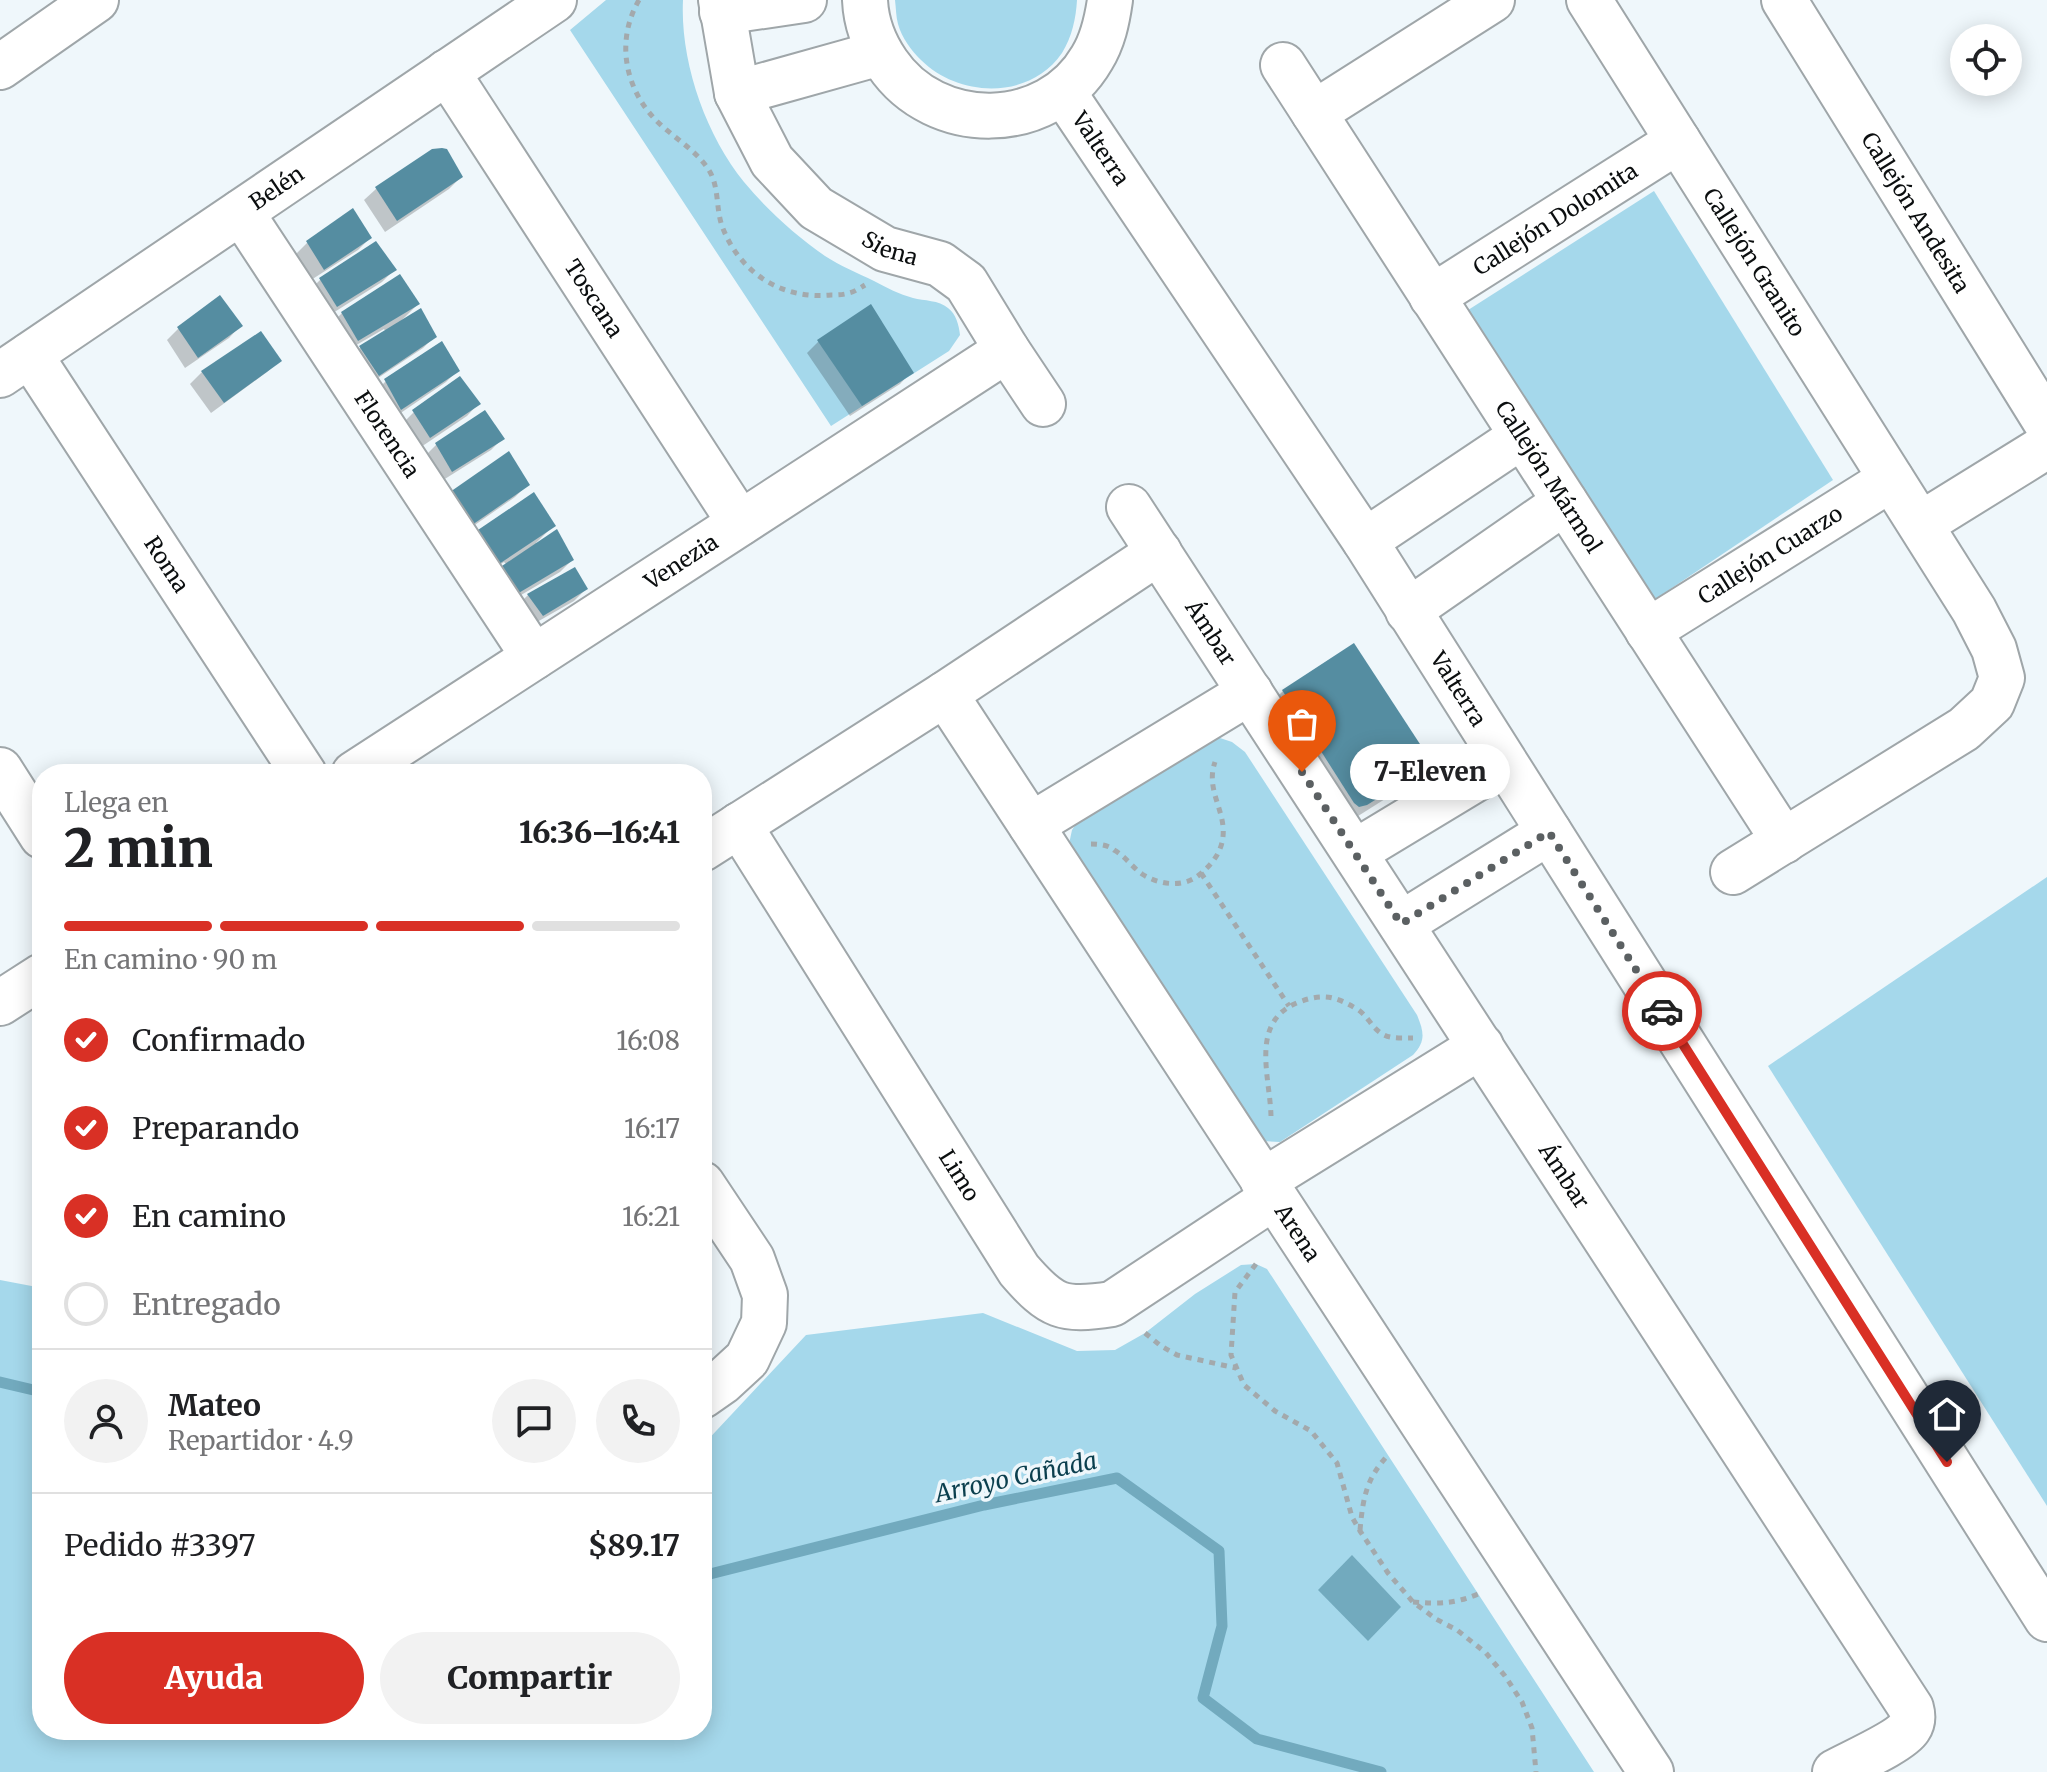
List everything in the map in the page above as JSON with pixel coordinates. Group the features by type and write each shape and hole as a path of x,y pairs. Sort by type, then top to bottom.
{"street":[{"path":"0,67 96,0"},
{"name":"Belén","path":"15,365 554,0"},
{"name":"Siena","path":"804,0 722,6 737,93 772,161 816,208 885,249 940,264 966,283 1043,404"},
{"name":"Valterra","path":"865,0 868,23 880,53 892,70 915,92 943,108 963,115 984,117 1025,111 1063,92 1079,77 1101,41 1110,0"},
{"path":"1314,113 1492,0"},
{"name":"Callejón Granito","path":"1589,0 1921,524"},
{"name":"Callejón Andesita","path":"1784,0 2047,424"},
{"path":"737,93 880,53"},
{"name":"Callejón Mármol","path":"1283,65 1784,841"},
{"name":"Toscana","path":"447,72 740,523"},
{"name":"Valterra","path":"1063,92 1365,541 2047,1619"},
{"name":"Callejón Dolomita","path":"1432,297 1678,141"},
{"name":"Florencia","path":"241,212 534,657"},
{"name":"Venezia","path":"369,764 1007,350"},
{"name":"Roma","path":"15,365 297,764"},
{"path":"1365,541 1522,436"},
{"path":"1733,872 1964,729 1992,703 2002,678 1994,649 1921,524 2047,446"},
{"name":"Callejón Cuarzo","path":"1648,631 1891,479"},
{"path":"1408,611 1565,502"},
{"name":"Ámbar","path":"1129,507 1911,1708 1911,1725 1901,1737 1835,1772"},
{"path":"712,843 945,694 1159,552"},
{"path":"1031,825 1250,692"},
{"name":"Arena","path":"945,694 1651,1772"},
{"path":"1355,852 1504,762"},
{"path":"0,770 32,820"},
{"name":"Limo","path":"739,825 1019,1270 1054,1304 1091,1308 1112,1304 1269,1189 1481,1046"},
{"path":"1401,924 1549,832"},
{"path":"0,1003 32,982"},
{"path":"712,1199 752,1259 765,1295 764,1323 747,1359 712,1388"}],"path":[{"path":"639,0 625,40 625,59 631,81 641,101 659,124 700,158 712,175 722,225 738,256 752,272 773,287 797,294 820,296 849,293 873,281"},
{"path":"1081,843 1112,848 1153,880 1171,884 1195,879 1211,866 1221,845 1223,822 1211,775 1219,754"},
{"path":"1201,873 1289,1006"},
{"path":"1270,1128 1272,1114 1265,1062 1267,1035 1289,1006 1325,995 1362,1012 1383,1036 1422,1038"},
{"path":"1256,1264 1235,1292 1231,1355 1244,1385 1275,1411 1311,1431 1337,1463 1352,1517 1388,1573 1413,1602 1486,1653 1505,1676 1522,1702 1532,1728 1536,1772"},
{"path":"1145,1333 1177,1355 1237,1369"},
{"path":"1360,1531 1367,1484 1388,1455"},
{"path":"1413,1602 1457,1602 1478,1594"}],"shaded area":[{"path":"606,0 683,0 686,47 698,96 718,142 744,182 782,222 831,260 898,293 948,308 957,320 960,335 949,351 831,426 570,30"},
{"path":"895,0 1077,0 1068,40 1062,53 1048,68 1032,79 1013,86 994,88 955,82 921,60 902,34"},
{"path":"1654,191 1833,480 1651,602 1465,312"},
{"path":"1217,737 1232,742 1245,752 1417,1015 1422,1031 1422,1041 1413,1055 1280,1142 1260,1141 1069,844 1072,830 1082,815"},
{"path":"2047,877 2047,1506 1768,1066"},
{"path":"1256,1264 1267,1269 1594,1772 0,1772 0,1280 32,1286 32,1740 712,1740 712,1435 806,1335 983,1313 1077,1351 1115,1350 1145,1333 1195,1294 1241,1265"},
{"path":"1352,1555 1401,1607 1368,1641 1318,1590"}],"building":[{"path":"432,149 447,149 463,177 397,221 375,187"},
{"path":"353,208 372,238 324,270 306,241"},
{"path":"376,241 397,270 337,307 319,278"},
{"path":"400,274 420,304 358,341 341,312"},
{"path":"220,295 243,326 198,358 177,327"},
{"path":"871,304 914,373 862,406 817,340"},
{"path":"421,308 437,337 379,376 359,346"},
{"path":"261,331 282,361 224,403 201,371"},
{"path":"442,341 460,371 401,410 384,379"},
{"path":"460,376 481,404 430,438 412,410"},
{"path":"485,410 505,439 452,472 435,443"},
{"path":"509,451 530,485 472,525 450,492"},
{"path":"534,492 556,526 496,566 475,532"},
{"path":"557,529 574,560 517,594 499,568"},
{"path":"575,567 588,589 543,616 527,594"},
{"path":"1354,643 1433,764 1359,807 1282,690"}],"waterway":[{"name":"Arroyo Cañada","path":"0,1382 32,1390"},
{"name":"Arroyo Cañada","path":"712,1573 984,1505 1117,1478 1219,1551 1222,1626 1203,1698 1257,1739 1381,1772"}],"way so far":[{"path":"1302,772 1401,924 1549,832 1662,1011"}],"place":[{"name":"7-Eleven","path":"1302,772"}],"route":[{"path":"1662,1011 1947,1462"}]}
